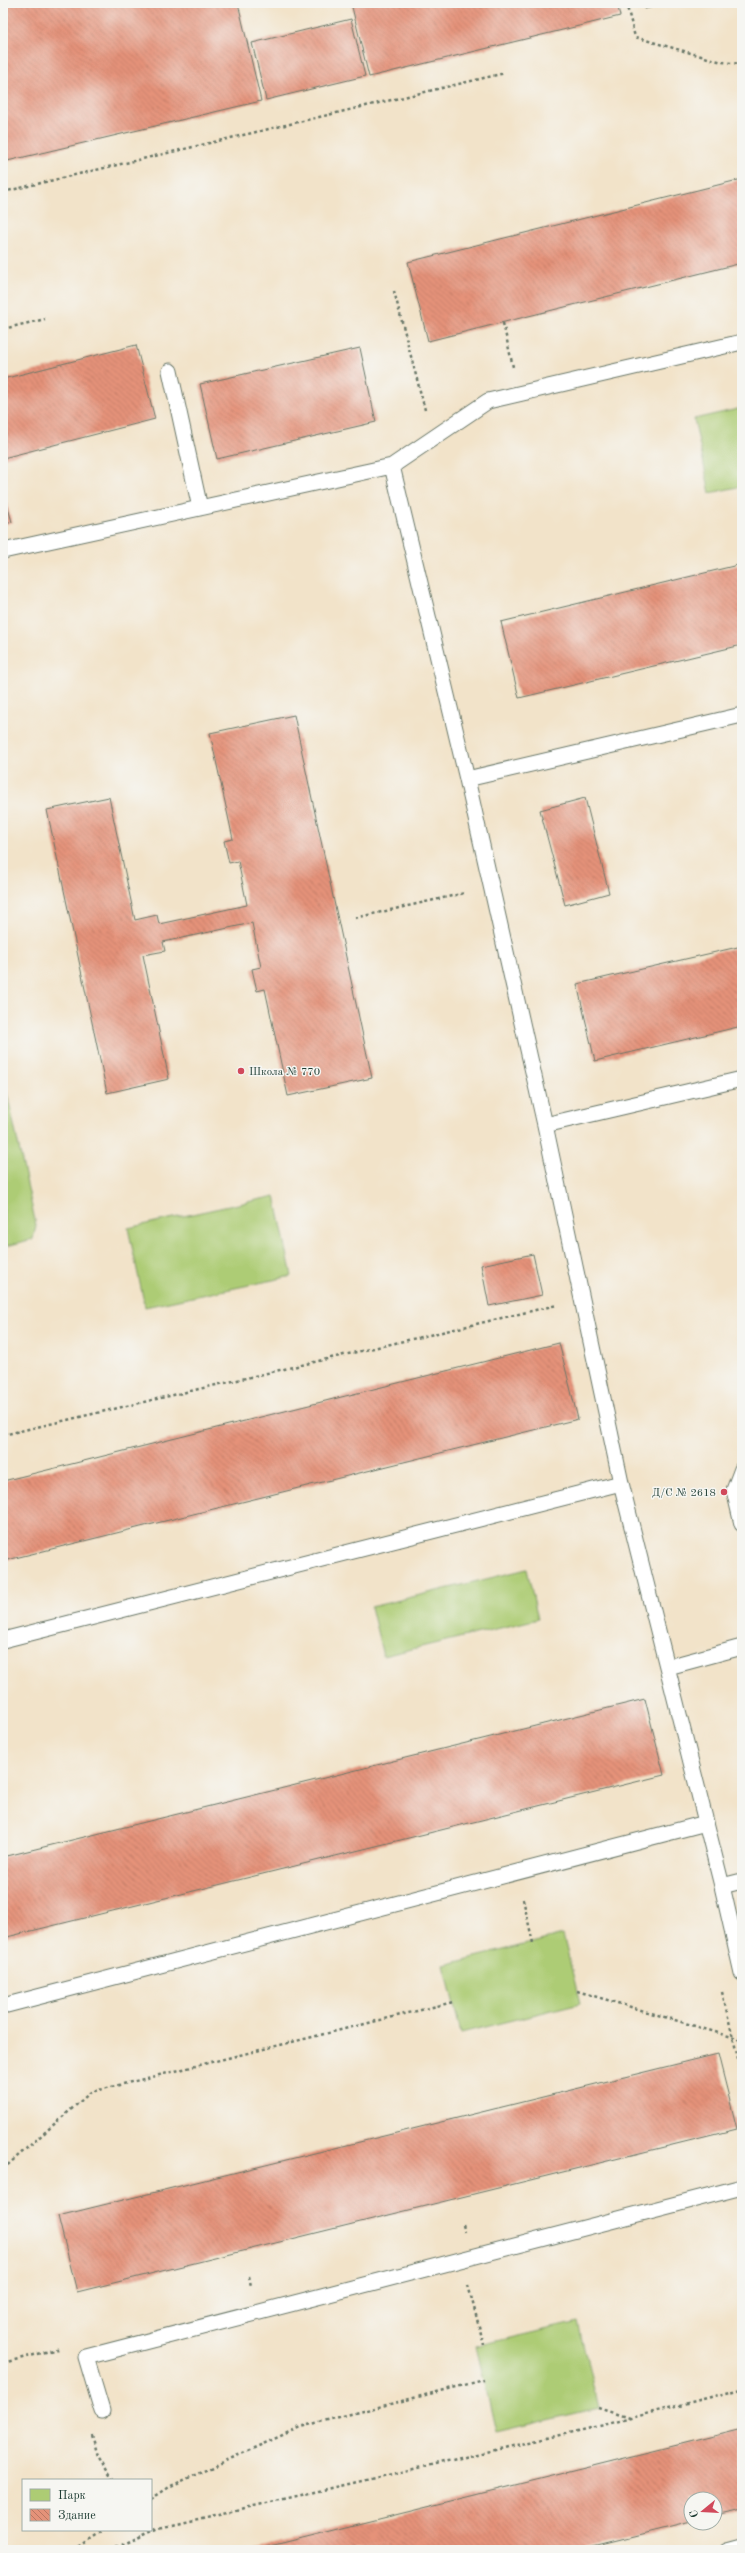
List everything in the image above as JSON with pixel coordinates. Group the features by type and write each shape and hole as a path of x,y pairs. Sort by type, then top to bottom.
{"lane":[{"path":"3,551 392,466 488,401 742,342"},
{"path":"170,371 200,508"},
{"path":"392,466 467,779 545,1126 621,1482 722,1886 742,1973"},
{"path":"467,779 742,715"},
{"path":"545,1126 742,1078"},
{"path":"742,1469 734,1490 742,1524"},
{"path":"3,1640 621,1482"},
{"path":"668,1667 742,1647"},
{"path":"3,2006 706,1823"},
{"path":"722,1886 742,1881"},
{"path":"102,2411 86,2357 461,2258 742,2187"},
{"path":"727,2550 742,2546"}],"path":[{"path":"626,3 634,37 722,62 742,64"},
{"path":"3,192 504,73"},
{"path":"394,291 429,425 437,436"},
{"path":"3,329 45,319"},
{"path":"503,323 520,394"},
{"path":"355,918 466,893"},
{"path":"3,1435 561,1304"},
{"path":"517,1872 533,1943"},
{"path":"577,1991 742,2040"},
{"path":"3,2169 91,2092 453,2002"},
{"path":"461,2258 484,2344"},
{"path":"152,2498 171,2486 300,2427 484,2380"},
{"path":"111,2550 159,2528 630,2418 742,2389"},
{"path":"598,2408 630,2418"},
{"path":"75,2550 104,2531"}],"green space":[{"path":"742,408 742,486 710,493 694,419"},
{"path":"3,1075 36,1225 33,1239 3,1247"},
{"path":"275,1196 292,1276 145,1307 128,1228"},
{"path":"527,1569 538,1619 383,1656 371,1607"},
{"path":"563,1935 580,2003 461,2033 444,1965"},
{"path":"578,2322 598,2408 496,2432 476,2346"}],"building":[{"path":"3,3 238,3 261,101 3,162"},
{"path":"351,3 617,3 620,16 369,77"},
{"path":"643,3 667,3 667,4 645,9"},
{"path":"351,19 365,76 266,100 252,43"},
{"path":"742,179 742,263 428,341 408,262"},
{"path":"136,345 155,419 3,458 3,379"},
{"path":"360,348 376,422 217,459 200,384"},
{"path":"3,490 12,522 3,525"},
{"path":"742,564 742,645 519,698 501,622"},
{"path":"294,715 372,1078 288,1096 265,989 257,991 252,969 261,967 252,923 163,942 165,951 143,955 169,1079 107,1093 47,810 109,797 135,920 157,915 159,924 247,905 238,861 229,863 224,841 233,839 210,733"},
{"path":"585,798 609,893 565,905 540,810"},
{"path":"742,946 742,1026 595,1061 577,984"},
{"path":"533,1254 542,1295 489,1306 481,1265"},
{"path":"559,1343 578,1419 3,1561 3,1481"},
{"path":"645,1699 664,1775 3,1938 3,1857"},
{"path":"718,2054 737,2129 77,2292 58,2216"},
{"path":"742,2429 742,2510 723,2514 723,2491 683,2491 683,2524 578,2550 254,2550"}],"place":[{"name":"Школа № 770","path":"241,1071"},
{"name":"Д/C № 2618","path":"724,1492"}]}
